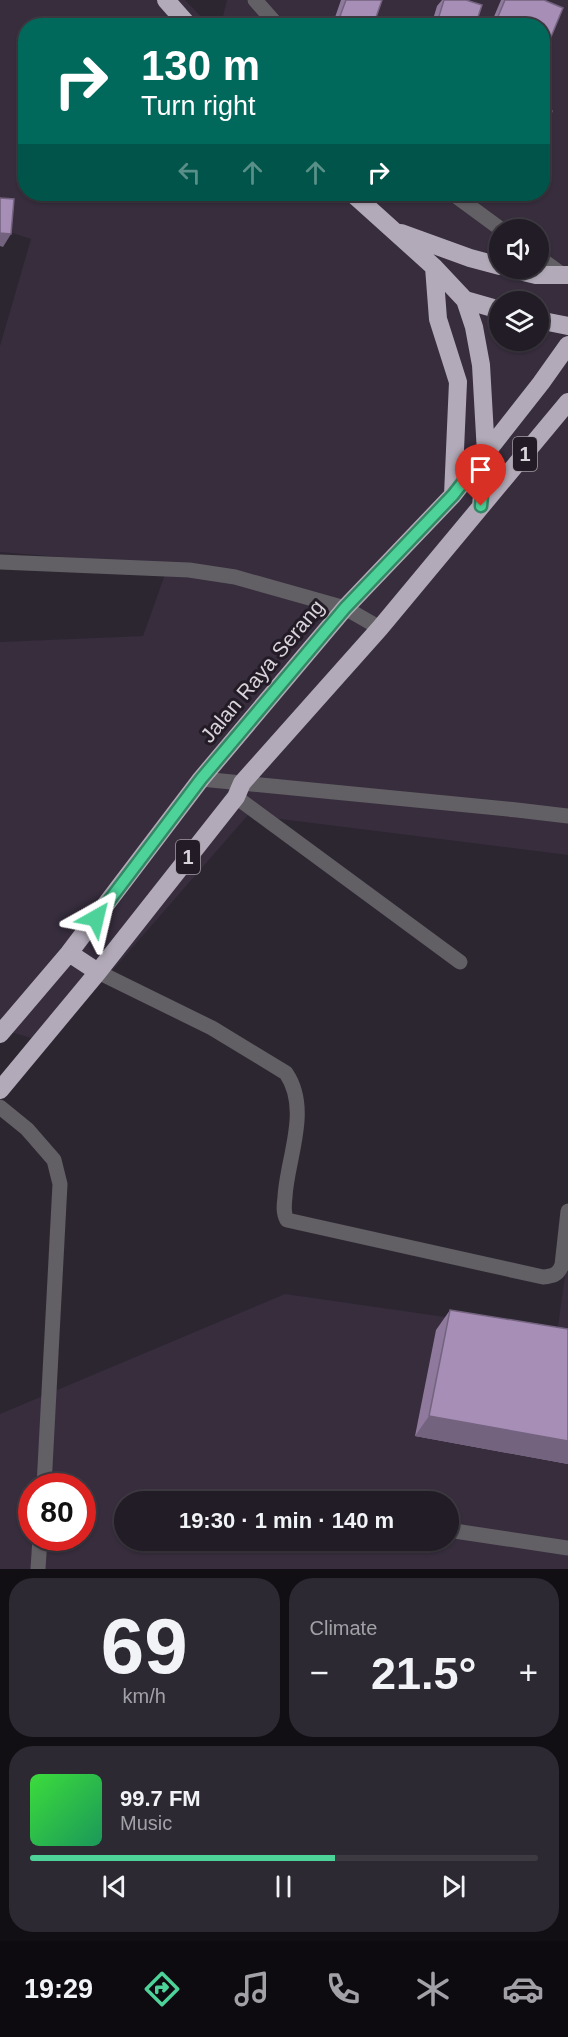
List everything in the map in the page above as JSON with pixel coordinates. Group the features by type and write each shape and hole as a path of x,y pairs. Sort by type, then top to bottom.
{"highway":[{"path":"166,0 182,18"},
{"path":"360,201 434,267 465,300 474,327 481,365 486,453 481,506"},
{"path":"390,229 489,264"},
{"path":"434,267 438,319 458,382 453,495"},
{"path":"549,275 566,275"},
{"path":"465,300 489,307"},
{"path":"549,322 568,326"},
{"name":"Jalan Raya Serang","path":"0,1034 69,953 201,779 345,608 453,495 568,345"},
{"name":"1","path":"0,1090 98,972 239,790 380,627 568,402"},
{"path":"69,953 98,972"}],"street":[{"path":"255,0 271,18"},
{"path":"463,201 489,220"},
{"path":"549,264 566,275"},
{"path":"0,562 189,570 235,577 345,608 380,627"},
{"path":"201,779 239,790 517,810 568,816"},
{"path":"239,790 460,962"},
{"path":"98,972 212,1028 286,1073 292,1081 296,1111 296,1135 285,1186 284,1214 287,1220 543,1277 559,1272 562,1265 568,1211"},
{"path":"0,1107 27,1129 54,1160 60,1184 45,1473"},
{"path":"459,1532 568,1548"},
{"path":"38,1569 39,1551"}],"shaded area":[{"path":"0,0 185,0 202,18 18,18 18,201 550,201 550,18 223,18 227,0 568,0 568,855 248,815 49,1043 0,1029 0,642 143,636 168,566 0,552 0,346 31,239 0,229"},
{"path":"568,1255 568,1569 0,1569 0,1414 285,1294 557,1333"}],"building":[{"path":"346,0 382,0 376,18 340,16"},
{"path":"444,0 466,0 482,5 478,18 438,18"},
{"path":"505,0 544,0 563,8 550,39 550,18 497,18"},
{"path":"0,198 14,199 11,234 0,233"},
{"path":"450,1310 568,1329 568,1441 429,1416"}],"route":[{"path":"96,918 201,779 345,608 453,495 486,453 481,506"}]}
